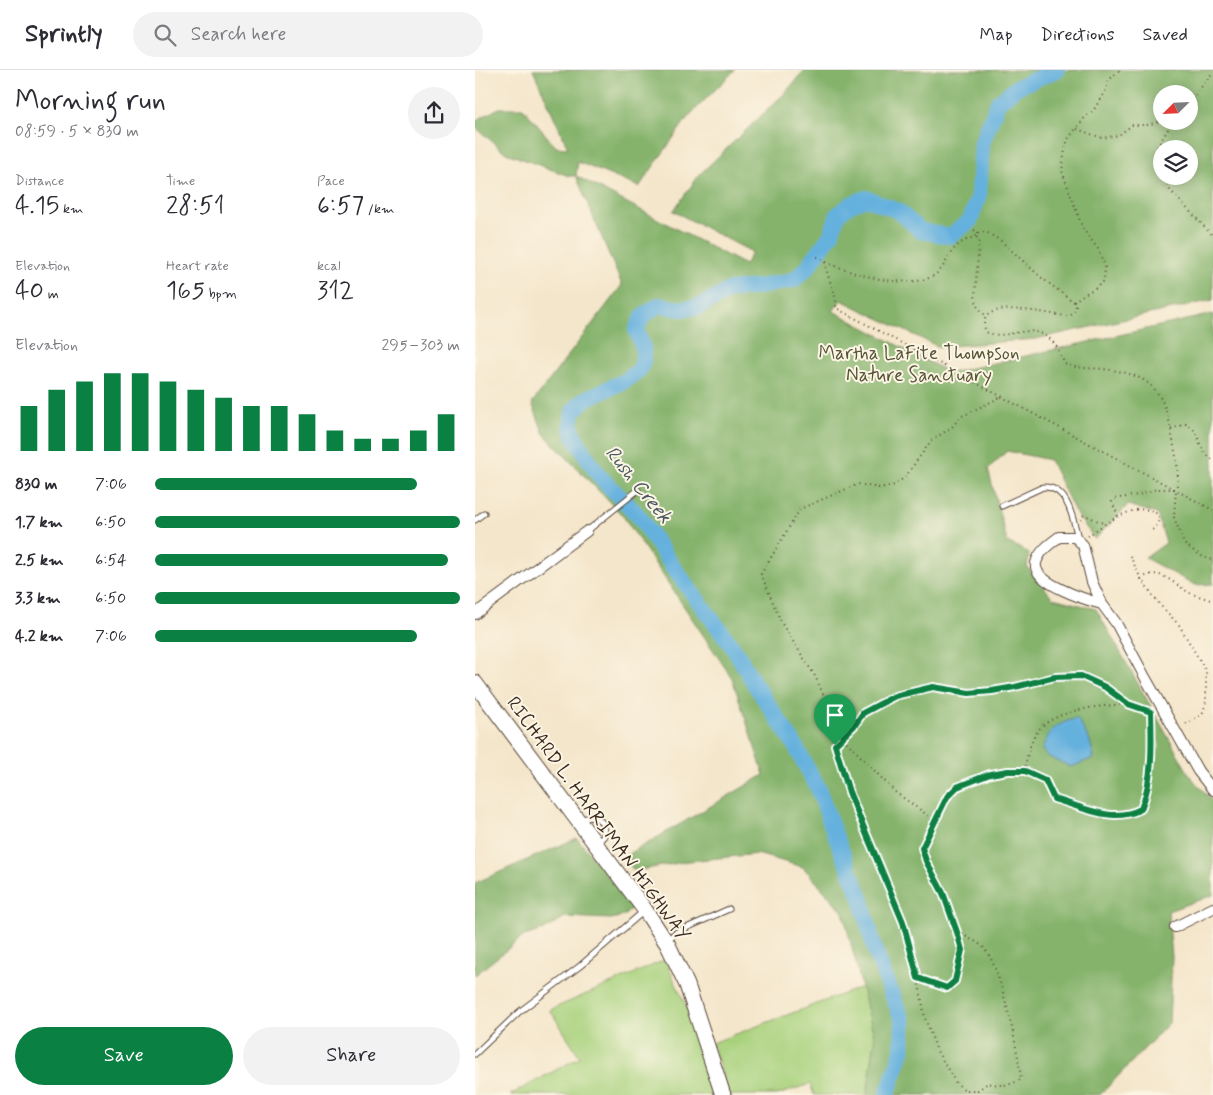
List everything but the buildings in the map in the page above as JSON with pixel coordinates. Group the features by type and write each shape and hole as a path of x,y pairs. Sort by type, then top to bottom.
{"street":[{"path":"475,614 587,531"},
{"path":"1102,604 1058,587 1037,573 1036,563 1041,553 1059,537 1075,537 1083,545 1092,582 1102,604 1116,623 1198,771 1213,790"},
{"name":"RICHARD L. HARRIMAN HIGHWAY","path":"475,683 645,910 665,942 687,985 723,1095"},
{"path":"1175,927 1213,908"}],"lane":[{"path":"1002,506 1043,487 1058,490 1066,501 1080,542"},
{"path":"587,531 639,490"},
{"path":"475,520 483,513"},
{"path":"665,942 675,933 729,909"},
{"path":"475,1054 519,1012 580,966 645,910"}],"path":[{"path":"1074,302 1082,294 1088,294 1104,281 1105,266 1098,249 1083,229 1075,210 1071,193 1062,171 1065,149 1068,139 1076,128 1093,111 1106,90 1109,80 1120,70"},
{"path":"1198,91 1213,72"},
{"path":"1076,128 1102,138 1119,135 1132,126 1153,123"},
{"path":"1166,185 1213,236"},
{"path":"974,230 978,233 986,232 1001,241 1043,279 1074,302 1076,306 1072,315 1056,315 1009,308 995,310 986,316 984,326 987,332 1000,334 1035,331 1052,340 1065,364 1071,367 1131,374 1154,387 1171,429 1177,466 1178,483 1174,517 1184,544 1203,557 1213,560"},
{"path":"978,233 975,296 977,306 986,316"},
{"path":"817,257 825,262 868,278 922,282 935,275 943,267 956,247 977,236"},
{"path":"825,262 825,269 833,289 836,308 1213,510"},
{"path":"957,932 985,949 995,969 1015,1037 1021,1079 1013,1085 988,1083 977,1090 965,1090 956,1083 937,1051 925,1018 918,978 903,922 849,792 826,720 830,708 815,676 782,624 761,574 800,509 858,484 879,488 895,485 906,476 931,441 952,427 960,417 1003,396"},
{"path":"1171,429 1186,424 1191,426 1195,430 1202,450 1213,460"},
{"path":"1118,516 1112,502 1113,499 1138,495 1157,489 1176,491"},
{"path":"1080,542 1118,516 1143,508 1153,511 1159,516 1159,522 1155,529 1150,531"},
{"path":"1080,542 1083,527 1082,516 1085,515 1106,524"},
{"path":"1130,556 1141,579 1161,606 1179,625 1206,671 1206,702 1203,712 1175,730"},
{"path":"1141,579 1148,574 1158,574 1191,593 1213,600"},
{"path":"835,745 855,725 863,713 876,704 895,696 933,687 969,693 1015,687 1055,677 1081,676 1105,687 1128,704 1151,712"},
{"path":"1025,771 1026,762 1036,735 1045,724 1076,710 1128,704"},
{"path":"918,978 947,988 955,981 962,950 943,893 926,861 922,848 947,797 957,787 990,774 1025,771 1045,780 1054,799 1097,813 1131,814 1141,809 1147,794 1151,712 1160,704"},
{"path":"843,738 895,792 926,814 934,823"}],"green space":[{"path":"533,70 735,70 688,117 639,187 578,162 576,176 569,176 506,153 475,127 475,121 499,108 523,108 556,147 568,148"},
{"name":"Martha LaFite Thompson Nature Sanctuary","path":"805,70 1213,70 1213,300 1036,339 939,347 841,300 833,311 950,373 1213,314 1213,584 1195,585 1145,558 1166,543 1157,514 1128,505 1095,539 1076,514 1050,460 1007,451 988,469 1007,542 1029,553 1027,567 1053,598 1096,609 1190,776 1213,802 1213,895 1168,911 1172,957 1169,1023 1100,1095 867,1095 875,1040 843,912 803,867 757,854 689,861 635,871 622,858 764,775 732,678 623,516 544,434 532,403 622,285 576,176 745,265 752,252 673,211 700,174 784,94"},
{"path":"577,838 628,901 631,909 624,916 611,919 565,917 544,930 524,936 475,975 475,883"},
{"path":"665,960 686,1006 714,1095 510,1095 580,1057 550,1010"},
{"path":"862,987 875,1040 867,1095 814,1095 810,1084 777,1095 729,1095 712,1043"}],"water":[{"path":"1077,718 1090,741 1094,758 1071,767 1047,756 1042,749 1051,731 1059,725"}],"waterway":[{"name":"Rush Creek","path":"887,1095 902,1051 903,1022 876,954 861,898 818,788 793,742 754,683 735,650 673,567 639,516 600,477 575,438 571,426 573,411 585,399 625,381 639,370 643,362 643,347 636,330 643,316 659,305 680,309 698,307 729,290 759,287 794,280 807,268 831,235 838,214 851,204 866,198 898,211 921,231 950,236 970,221 979,195 982,143 998,102 1017,87 1057,70"}],"route":[{"path":"1081,676 1105,687 1128,704 1151,712 1147,794 1141,809 1131,814 1097,813 1054,799 1045,780 1025,771 990,774 957,787 947,797 922,848 926,861 943,893 962,950 955,981 947,988 918,978 903,922 849,792 835,745 855,725 863,713 876,704 895,696 933,687 969,693 1015,687 1055,677 1081,676"}]}
